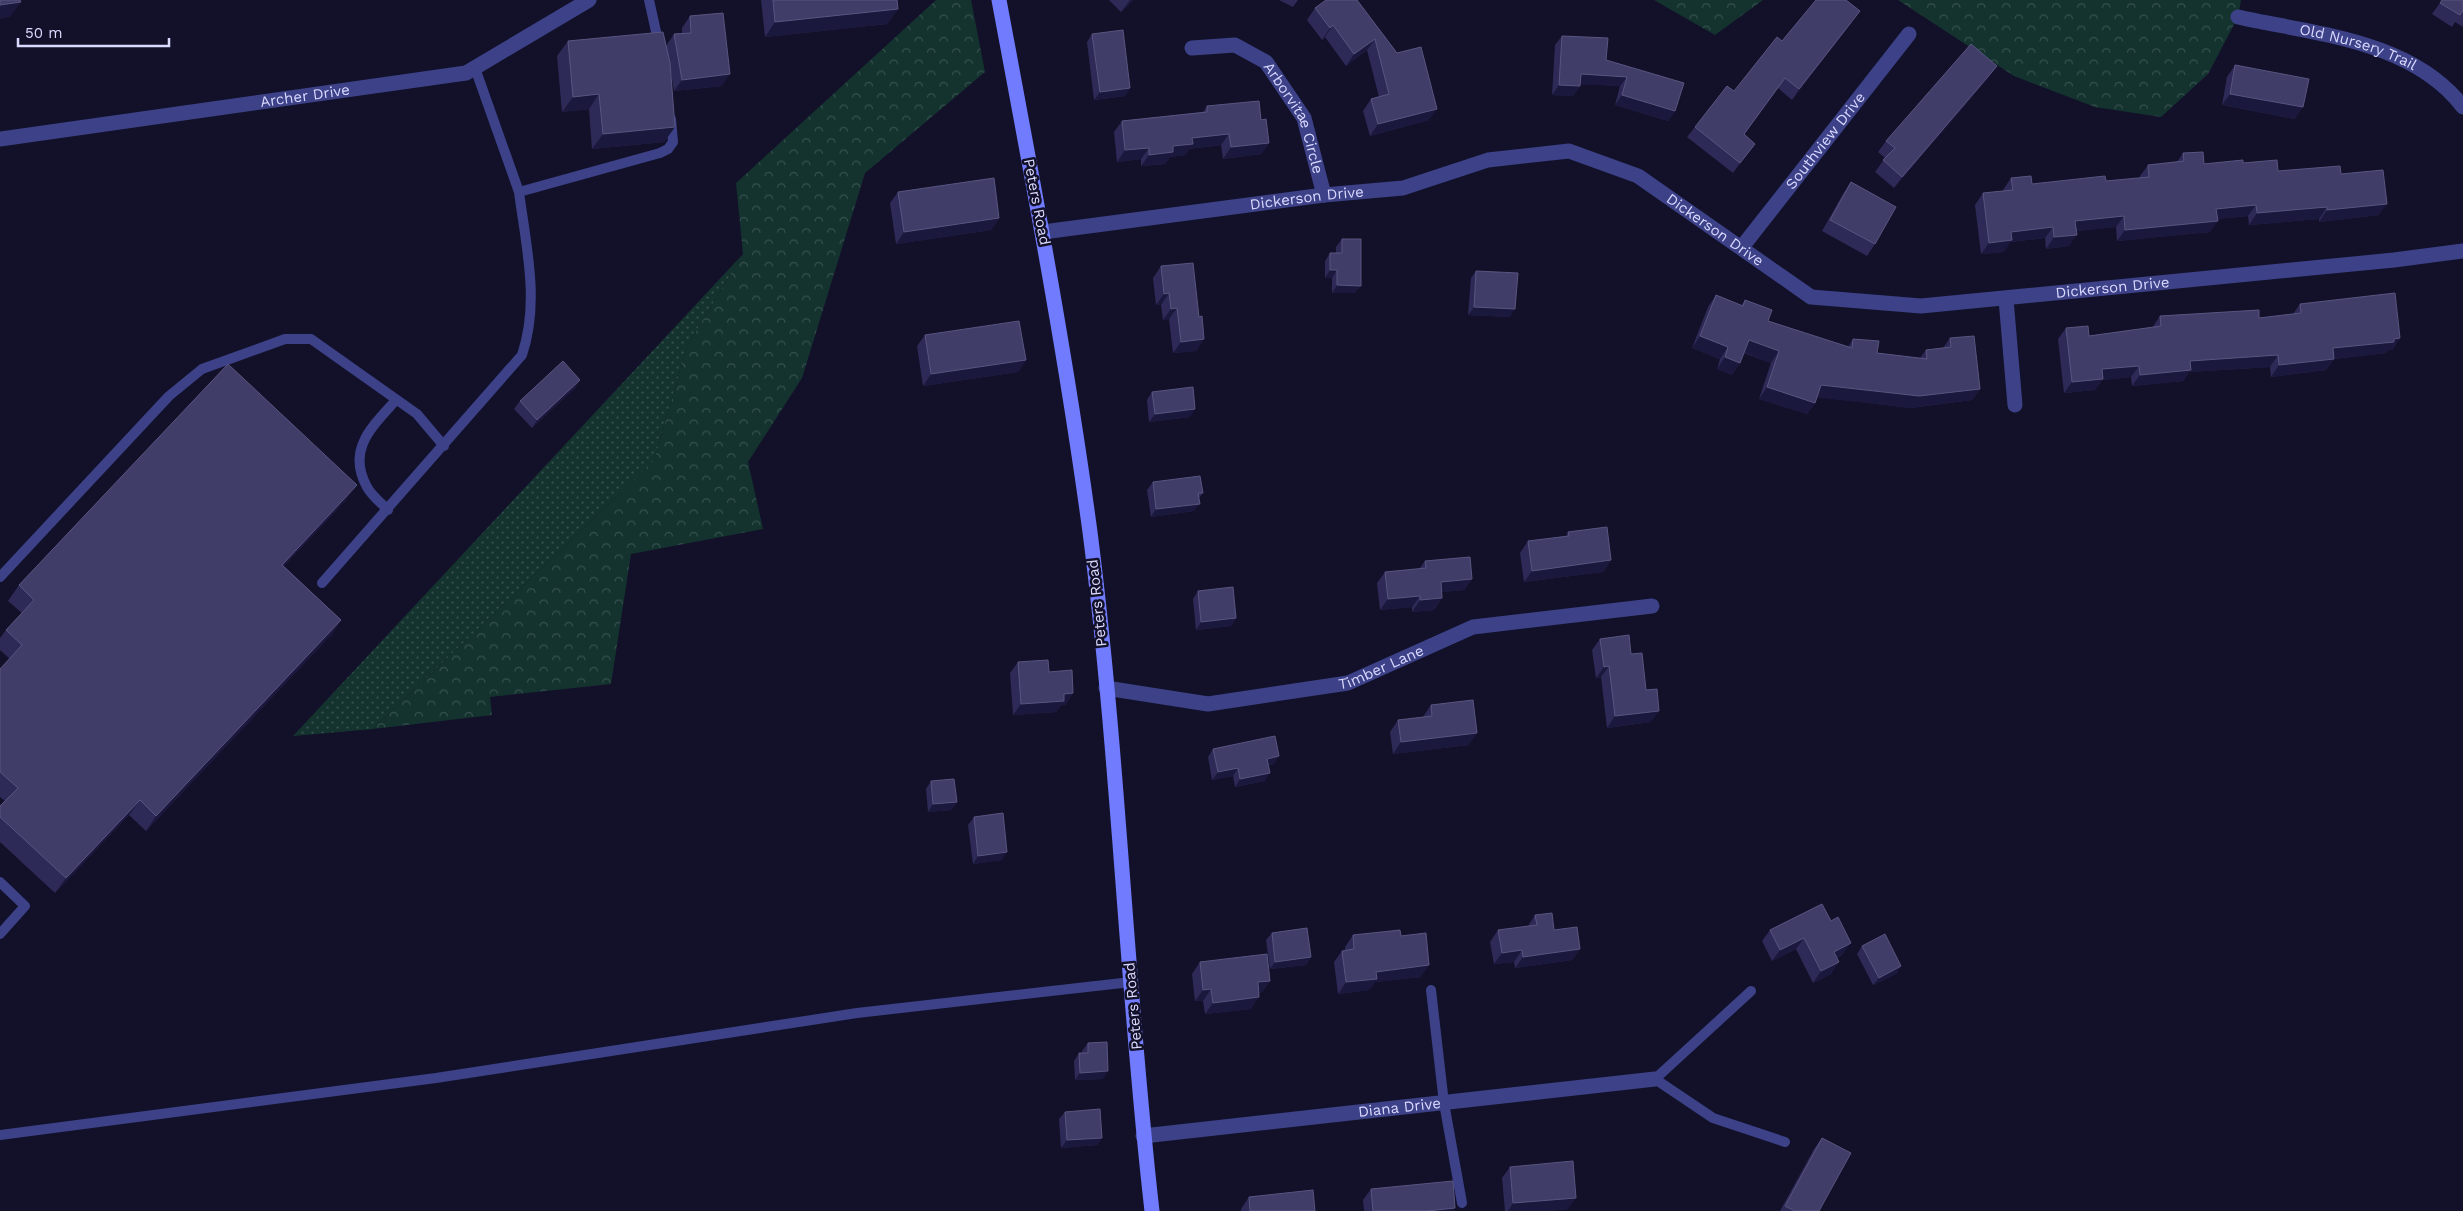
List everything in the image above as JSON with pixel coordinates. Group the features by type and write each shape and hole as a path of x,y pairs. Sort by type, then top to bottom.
{"street":[{"name":"Archer Drive","path":"0,139 460,74 475,68 589,0"},
{"name":"Peters Road","path":"998,0 1042,232 1067,377 1090,534 1106,688 1132,982 1143,1136 1152,1211"},
{"name":"Old Nursery Trail","path":"2238,17 2349,41 2396,56 2427,72 2442,84 2463,107"},
{"name":"Southview Drive","path":"1742,247 1909,34"},
{"name":"Arborvitae Circle","path":"1192,48 1235,45 1266,62 1304,118 1324,195"},
{"name":"Dickerson Drive","path":"1042,232 1324,195 1403,188 1488,160 1569,151 1638,176 1811,297 1921,306 2394,260 2463,251"},
{"path":"2006,299 2015,405"},
{"name":"Timber Lane","path":"1106,688 1208,704 1218,703 1348,683 1473,627 1652,606"},
{"name":"Diana Drive","path":"1143,1136 1655,1079"}],"lane":[{"path":"649,0 661,58"},
{"path":"322,583 522,355 530,332 530,275 519,192 475,68"},
{"path":"519,192 668,149 673,142 669,104"},
{"path":"0,577 169,396 209,365 285,339 311,339 417,414 444,446"},
{"path":"388,510 367,487 360,466 359,451 367,432 396,400"},
{"path":"0,882 25,906 0,934"},
{"path":"0,1136 436,1078 847,1015 1132,982"},
{"path":"1431,990 1444,1103 1462,1203"},
{"path":"1751,991 1655,1079 1713,1118 1785,1142"}],"green space":[{"path":"936,0 971,0 985,72 865,173 802,378 748,462 763,529 631,554 611,684 490,697 492,715 373,729 654,461 687,346 743,254 736,183"},
{"path":"1654,0 1763,0 1715,35"},
{"path":"1898,0 2241,0 2238,17 2208,74 2161,117 2095,107 2014,76"},
{"path":"743,254 687,346 654,461 373,729 293,736"}],"building":[{"path":"0,0 20,0 21,2 0,5"},
{"path":"773,0 897,0 898,9 775,22"},
{"path":"1326,0 1357,0 1397,53 1421,47 1437,109 1378,124 1371,99 1389,94 1375,39 1354,54 1333,25 1330,28 1315,8"},
{"path":"1816,0 1846,0 1860,11 1799,89 1785,78 1744,134 1755,144 1740,163 1695,127 1727,86 1734,91 1777,37 1782,41"},
{"path":"2442,0 2463,0 2463,10 2460,15 2440,3"},
{"path":"723,13 730,74 682,80 674,34 691,33 690,16"},
{"path":"1123,30 1130,88 1100,92 1092,34"},
{"path":"663,32 670,63 675,127 603,134 599,94 573,97 568,41"},
{"path":"1562,36 1608,38 1606,60 1684,83 1675,111 1622,95 1627,77 1581,74 1580,86 1559,85"},
{"path":"1971,44 1997,66 1902,177 1883,160 1895,148 1886,141"},
{"path":"2235,65 2309,79 2303,107 2230,94"},
{"path":"1259,101 1261,120 1266,119 1269,143 1231,147 1229,134 1192,138 1193,144 1173,146 1173,152 1149,155 1149,148 1125,150 1122,121 1207,112 1207,106"},
{"path":"2203,152 2204,164 2243,160 2243,163 2277,160 2278,171 2340,166 2341,174 2383,170 2387,204 2327,210 2327,207 2257,213 2256,205 2216,209 2218,221 2125,230 2124,216 2075,221 2077,235 2054,237 2053,227 2011,232 2012,240 1989,243 1983,193 2013,190 2011,178 2031,176 2032,184 2105,176 2106,181 2149,177 2148,165 2184,161 2183,153"},
{"path":"994,178 999,218 904,232 898,192"},
{"path":"1851,182 1896,207 1875,244 1830,220"},
{"path":"1342,239 1361,239 1361,286 1337,285 1337,270 1330,270 1330,253 1342,253"},
{"path":"1193,263 1199,317 1202,316 1204,339 1181,342 1177,308 1171,309 1169,293 1164,294 1161,266"},
{"path":"1476,271 1518,273 1515,309 1474,307"},
{"path":"2395,293 2400,338 2394,339 2394,342 2333,348 2334,359 2279,365 2278,355 2190,361 2191,370 2140,375 2139,366 2102,369 2103,379 2072,382 2066,328 2088,326 2089,336 2161,326 2160,316 2259,310 2259,318 2301,313 2300,304"},
{"path":"1716,295 1743,306 1745,300 1772,310 1768,321 1852,348 1853,339 1879,341 1877,353 1927,359 1926,350 1951,347 1950,338 1974,336 1980,389 1919,396 1821,385 1815,403 1767,387 1779,351 1749,340 1740,363 1725,357 1728,347 1700,336"},
{"path":"1019,321 1026,360 931,374 925,335"},
{"path":"563,361 580,380 537,420 520,401"},
{"path":"228,364 357,485 282,565 341,620 156,816 140,800 66,878 0,817 0,806 18,788 0,772 0,669 22,645 6,630 34,600 19,585"},
{"path":"1193,387 1195,409 1155,414 1152,392"},
{"path":"1200,476 1203,493 1198,493 1200,504 1156,509 1153,482"},
{"path":"1607,527 1611,560 1532,571 1528,541 1569,536 1568,532"},
{"path":"1470,557 1472,579 1441,582 1442,598 1420,600 1420,596 1388,599 1385,572 1426,568 1425,561"},
{"path":"1233,587 1236,618 1201,622 1198,591"},
{"path":"1629,635 1631,654 1642,653 1646,690 1657,689 1659,711 1615,716 1609,666 1604,667 1600,639"},
{"path":"1048,660 1049,672 1072,670 1073,693 1064,694 1064,701 1021,704 1018,662"},
{"path":"1473,700 1477,733 1401,742 1398,720 1432,716 1431,705"},
{"path":"1275,736 1279,756 1267,759 1270,773 1240,779 1238,768 1218,772 1213,749"},
{"path":"954,779 957,802 933,804 931,781"},
{"path":"1003,813 1007,852 978,856 974,817"},
{"path":"1822,904 1831,921 1838,917 1851,943 1834,952 1839,962 1821,971 1804,938 1780,950 1770,930"},
{"path":"1552,913 1554,930 1577,927 1580,949 1523,957 1522,950 1502,953 1498,930 1537,925 1535,915"},
{"path":"1307,928 1311,957 1275,962 1272,933"},
{"path":"1400,930 1401,936 1426,933 1429,965 1376,972 1377,979 1346,982 1342,951 1354,949 1353,935"},
{"path":"1885,934 1901,966 1879,978 1862,946"},
{"path":"1267,954 1270,981 1258,982 1259,997 1213,1003 1211,989 1203,990 1200,962"},
{"path":"1107,1042 1108,1071 1080,1073 1079,1053 1088,1053 1088,1043"},
{"path":"1100,1109 1102,1138 1067,1140 1065,1112"},
{"path":"1822,1138 1851,1153 1819,1211 1795,1211 1785,1206"},
{"path":"1573,1161 1576,1198 1513,1203 1510,1167"},
{"path":"1453,1181 1455,1208 1427,1211 1373,1211 1371,1189"},
{"path":"1313,1190 1315,1211 1250,1211 1249,1197"}]}
